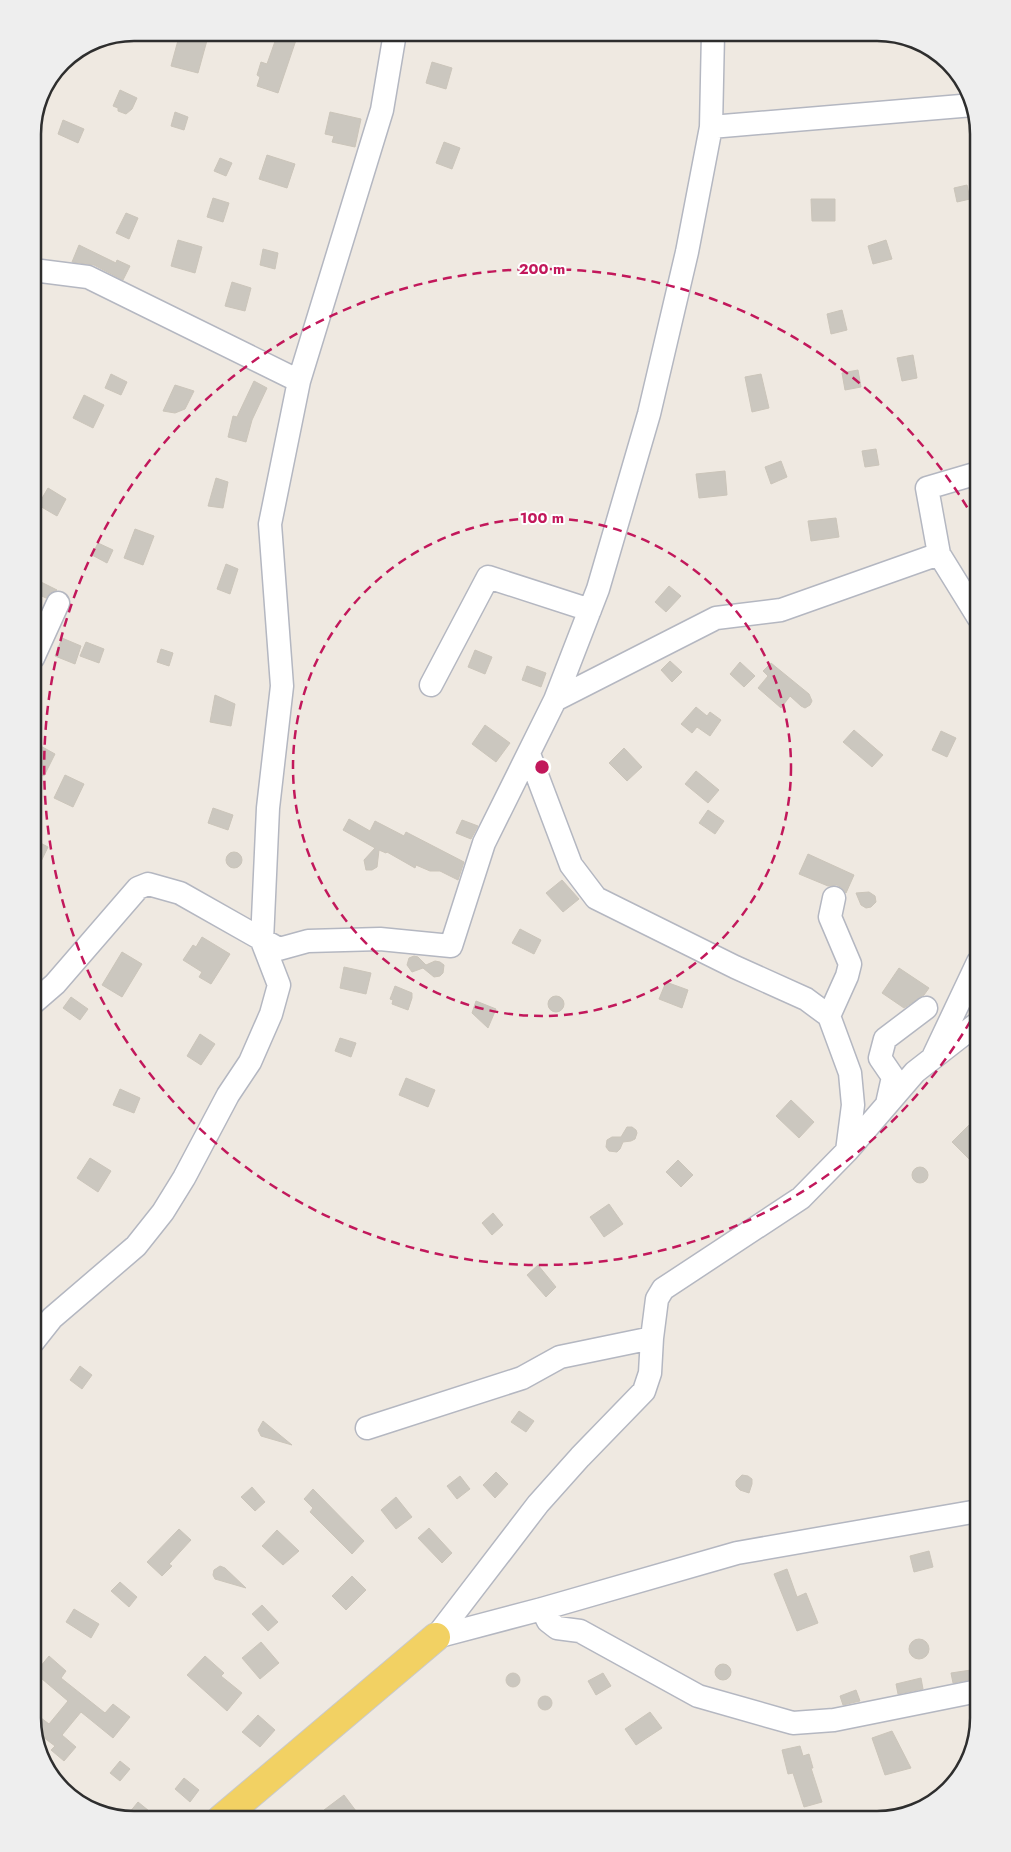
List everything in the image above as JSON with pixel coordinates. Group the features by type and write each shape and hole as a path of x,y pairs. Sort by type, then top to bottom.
{"main road":[{"path":"230,1811 436,1637"}],"street":[{"path":"41,1331 52,1318 136,1246 163,1212 184,1178 228,1096 250,1062 271,1014 279,985 262,940 268,808 282,686 270,524 299,381 382,110 394,41"},
{"path":"41,996 55,984 138,888 148,884 180,894 279,949 308,941 380,939 451,946 484,843 555,700 590,610 649,414 687,252 712,128 713,41"},
{"path":"712,128 965,106"},
{"path":"41,271 88,277 299,381"},
{"path":"970,475 927,488 939,554 970,604"},
{"path":"555,700 716,618 781,610 939,554"},
{"path":"431,685 488,577 590,610"},
{"path":"41,640 58,603"},
{"path":"529,754 571,865 596,898 735,967 806,999 829,1016 850,1074 853,1105 847,1151"},
{"path":"829,1016 848,976 850,964 830,918 834,898"},
{"path":"933,1058 970,979"},
{"path":"887,1104 893,1077 880,1058 885,1039 926,1008"},
{"path":"436,1637 538,1504 580,1457 644,1391 650,1373 652,1338 658,1299 663,1289 802,1198 847,1151 915,1072 970,1029"},
{"path":"367,1428 522,1378 560,1357 652,1338"},
{"path":"436,1637 542,1609 737,1553 970,1512"},
{"path":"542,1609 548,1621 557,1628 580,1631 698,1696 792,1723 834,1720 970,1692"}],"building":[{"path":"178,41 207,41 198,73 171,66"},
{"path":"275,41 296,41 278,93 257,86 260,77 257,75 261,62 267,64"},
{"path":"432,62 452,68 446,89 426,83"},
{"path":"120,90 137,98 132,109 126,114 118,111 118,108 113,106"},
{"path":"175,112 188,117 184,130 171,126"},
{"path":"330,112 361,119 355,147 332,142 334,136 325,134"},
{"path":"63,120 84,129 78,143 58,134"},
{"path":"444,142 460,148 452,169 436,163"},
{"path":"267,155 295,164 287,188 259,179"},
{"path":"220,158 232,163 226,176 214,171"},
{"path":"967,185 970,199 957,202 954,188"},
{"path":"213,198 229,203 223,222 207,217"},
{"path":"811,199 835,199 835,221 812,221"},
{"path":"126,213 138,218 129,239 116,233"},
{"path":"178,240 202,247 195,273 171,266"},
{"path":"886,240 892,259 873,264 868,246"},
{"path":"79,245 116,263 117,260 130,266 123,280 94,265 72,262"},
{"path":"263,249 278,253 275,269 260,265"},
{"path":"232,282 251,288 245,311 225,306"},
{"path":"842,310 847,330 831,334 827,314"},
{"path":"913,355 917,378 902,381 897,358"},
{"path":"858,370 861,387 845,390 842,373"},
{"path":"111,374 127,382 121,395 105,388"},
{"path":"761,374 769,408 752,412 745,377"},
{"path":"254,381 267,388 252,420 246,442 228,437 233,416 237,417"},
{"path":"175,385 194,391 185,409 175,413 163,411"},
{"path":"84,395 104,405 93,428 73,418"},
{"path":"876,449 879,465 865,467 862,451"},
{"path":"781,461 787,477 771,484 765,467"},
{"path":"725,471 727,495 699,498 696,474"},
{"path":"216,478 228,482 223,508 208,506"},
{"path":"48,488 66,499 57,516 41,507 41,500"},
{"path":"836,518 839,537 811,541 808,521"},
{"path":"135,529 154,536 143,565 124,558"},
{"path":"98,543 113,550 107,563 92,555"},
{"path":"226,564 238,569 230,594 217,589"},
{"path":"41,582 57,590 50,593 46,598 41,596"},
{"path":"669,586 681,596 666,612 655,602"},
{"path":"62,638 81,646 75,664 55,656"},
{"path":"86,642 104,649 99,663 80,656"},
{"path":"161,649 173,653 169,666 157,662"},
{"path":"475,650 492,657 485,674 468,667"},
{"path":"670,661 682,672 672,682 661,670"},
{"path":"740,662 755,676 744,687 730,674"},
{"path":"771,663 809,694 812,701 810,705 805,708 790,696 781,708 758,688 768,676 763,671"},
{"path":"527,666 546,673 541,687 522,680"},
{"path":"215,695 235,704 231,726 210,722"},
{"path":"696,707 707,716 710,712 721,720 710,736 697,727 692,733 681,724"},
{"path":"485,725 510,743 496,762 472,744"},
{"path":"854,730 883,755 872,767 843,742"},
{"path":"941,731 956,738 947,757 932,750"},
{"path":"41,746 55,754 44,776 41,774"},
{"path":"624,748 642,767 627,781 609,763"},
{"path":"696,771 719,790 708,803 685,784"},
{"path":"65,775 84,784 73,807 54,798"},
{"path":"213,808 233,815 228,830 208,823"},
{"path":"708,810 724,821 715,834 699,823"},
{"path":"349,819 370,831 375,821 404,836 406,832 464,862 458,880 440,871 430,871 416,865 415,868 387,852 379,850 377,867 372,870 366,870 364,860 375,848 343,830"},
{"path":"462,820 478,826 471,839 456,833"},
{"path":"41,843 48,847 41,861"},
{"path":"234,852 240,854 242,860 240,866 234,868 228,866 226,860 228,854"},
{"path":"808,854 854,875 846,893 837,885 828,886 799,874"},
{"path":"562,880 579,899 563,912 546,893"},
{"path":"869,892 875,896 876,902 871,907 866,908 861,905 856,893"},
{"path":"520,929 541,940 534,954 512,943"},
{"path":"202,937 230,954 211,984 199,977 202,972 183,960 193,945 196,947"},
{"path":"122,952 142,964 122,997 102,985"},
{"path":"418,957 426,965 435,961 440,962 444,965 443,973 440,976 434,977 423,968 412,972 407,965 409,958"},
{"path":"344,967 371,973 366,994 340,988"},
{"path":"899,968 929,988 924,995 904,1008 882,993"},
{"path":"666,982 688,990 682,1008 659,999"},
{"path":"395,986 412,993 408,1010 392,1004 393,1000 390,999"},
{"path":"556,996 562,998 564,1004 562,1010 556,1012 550,1010 548,1004 550,998"},
{"path":"71,997 88,1009 80,1020 63,1008"},
{"path":"476,1001 496,1009 488,1028 472,1013"},
{"path":"200,1034 215,1044 201,1065 187,1056"},
{"path":"340,1038 356,1043 351,1057 335,1051"},
{"path":"406,1078 435,1090 428,1107 399,1095"},
{"path":"120,1089 140,1098 134,1113 113,1105"},
{"path":"791,1100 814,1122 799,1138 776,1116"},
{"path":"970,1124 970,1160 952,1142"},
{"path":"627,1127 632,1127 636,1130 635,1139 623,1142 617,1152 609,1151 606,1147 607,1140 612,1137 621,1137"},
{"path":"90,1158 111,1171 98,1192 77,1178"},
{"path":"678,1160 693,1175 681,1187 666,1172"},
{"path":"920,1167 926,1169 928,1175 926,1181 920,1183 914,1181 912,1175 914,1169"},
{"path":"609,1204 623,1224 604,1237 590,1217"},
{"path":"493,1213 503,1225 492,1235 482,1223"},
{"path":"538,1265 556,1287 546,1297 527,1275"},
{"path":"80,1366 92,1375 82,1389 70,1380"},
{"path":"519,1411 534,1421 526,1432 511,1422"},
{"path":"263,1421 292,1445 261,1436 258,1430"},
{"path":"496,1472 508,1484 495,1498 483,1485"},
{"path":"742,1475 752,1479 749,1493 740,1490 736,1486 736,1481"},
{"path":"460,1476 470,1489 457,1499 447,1486"},
{"path":"252,1487 265,1502 255,1511 241,1497"},
{"path":"313,1489 364,1541 352,1554 310,1512 313,1508 304,1499"},
{"path":"396,1497 412,1517 396,1529 381,1510"},
{"path":"429,1528 452,1553 442,1563 418,1538"},
{"path":"179,1529 191,1540 169,1564 172,1566 162,1576 147,1562"},
{"path":"277,1530 299,1551 283,1565 262,1546"},
{"path":"929,1551 933,1567 914,1572 910,1556"},
{"path":"220,1566 225,1568 246,1588 215,1579 213,1575 214,1570"},
{"path":"787,1569 797,1597 806,1593 818,1623 797,1631 774,1574"},
{"path":"352,1576 366,1590 346,1610 332,1596"},
{"path":"120,1582 137,1597 129,1607 111,1591"},
{"path":"262,1605 278,1622 268,1631 252,1614"},
{"path":"74,1609 99,1624 91,1638 66,1622"},
{"path":"919,1639 926,1642 929,1649 926,1656 919,1659 912,1656 909,1649 912,1642"},
{"path":"261,1642 279,1663 260,1679 242,1658"},
{"path":"49,1656 66,1671 61,1678 105,1713 113,1704 130,1717 113,1738 81,1712 62,1735 76,1747 64,1761 51,1750 55,1746 43,1737 41,1718 49,1724 68,1701 41,1678 41,1666"},
{"path":"205,1656 224,1673 221,1676 242,1693 227,1711 187,1675"},
{"path":"723,1664 729,1666 731,1672 729,1678 723,1680 717,1678 715,1672 717,1666"},
{"path":"970,1670 970,1680 953,1683 951,1673"},
{"path":"510,1673 516,1673 520,1680 516,1687 510,1687 506,1683 506,1677"},
{"path":"603,1673 611,1686 596,1695 588,1681"},
{"path":"921,1678 923,1689 898,1694 896,1684"},
{"path":"856,1690 860,1701 843,1705 840,1696"},
{"path":"542,1696 548,1696 552,1703 548,1710 542,1710 538,1706 538,1700"},
{"path":"650,1712 662,1728 636,1745 625,1729"},
{"path":"258,1715 275,1730 260,1747 242,1732"},
{"path":"892,1731 911,1768 885,1775 872,1738"},
{"path":"800,1746 803,1756 809,1754 813,1768 811,1768 822,1802 804,1807 793,1773 788,1774 782,1750"},
{"path":"120,1761 130,1769 120,1781 110,1773"},
{"path":"184,1778 199,1790 190,1802 175,1789"},
{"path":"344,1795 356,1811 325,1811"},
{"path":"138,1802 149,1811 131,1811"}]}
